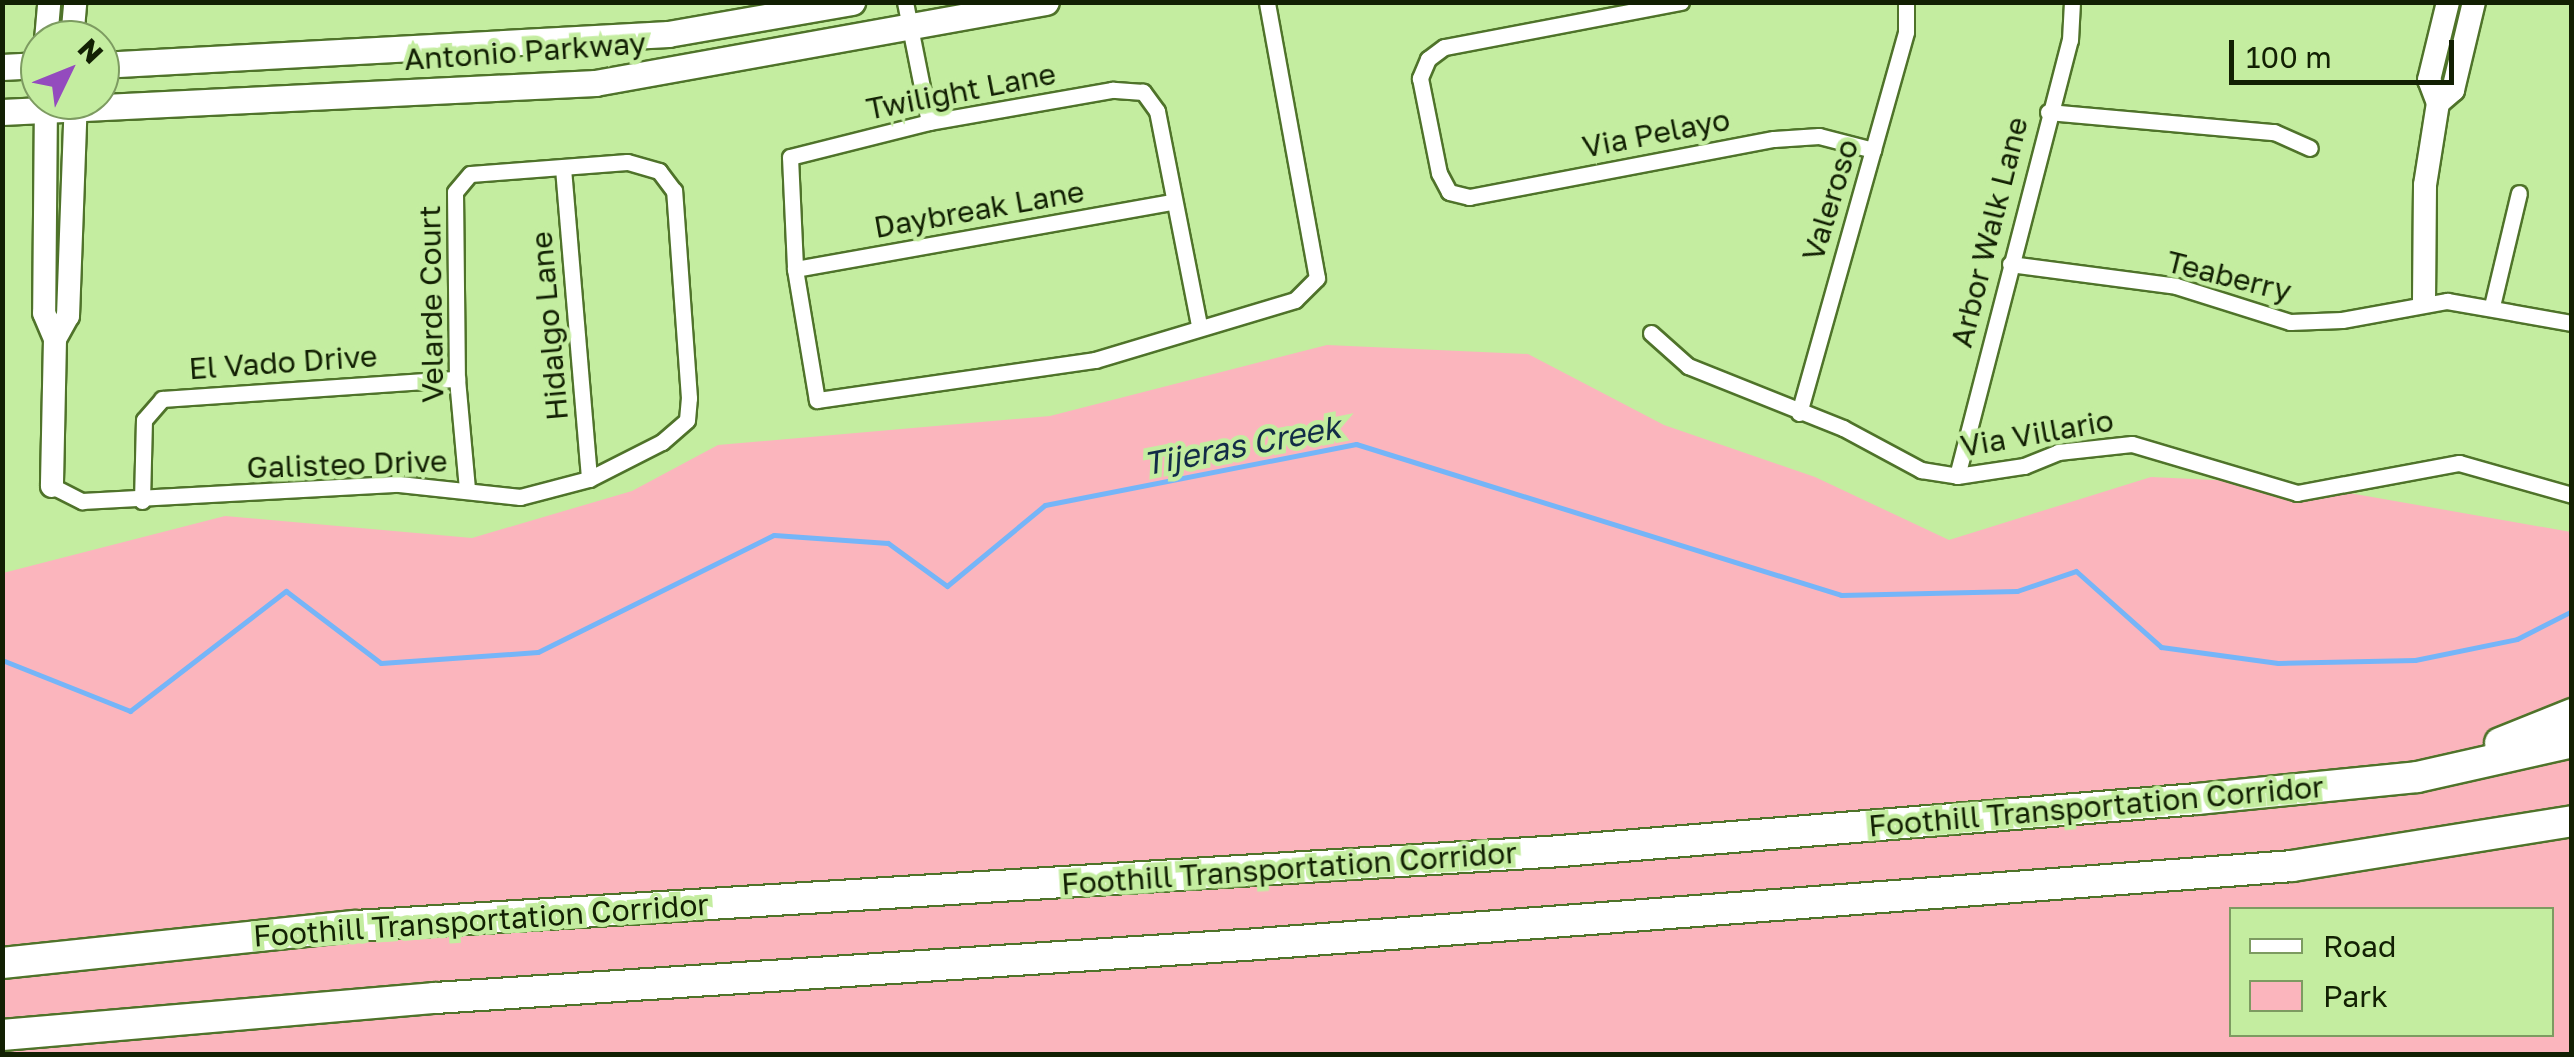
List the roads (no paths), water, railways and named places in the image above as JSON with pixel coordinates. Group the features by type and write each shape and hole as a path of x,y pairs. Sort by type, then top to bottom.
{"highway":[{"path":"2417,777 2572,714"},
{"name":"Foothill Transportation Corridor","path":"2,963 336,928 1561,851 2417,777 2572,742"},
{"path":"2,1035 397,1000 1258,944 2292,866 2572,821"}],"main road":[{"name":"Antonio Parkway","path":"120,64 668,34 852,2"},
{"name":"Antonio Parkway","path":"120,101 594,82 1046,2"}],"street":[{"path":"906,2 928,122"},
{"path":"796,269 817,400 1095,360 1199,325 1295,300 1317,278 1267,2"},
{"name":"Via Pelayo","path":"1680,2 1444,47 1428,58 1420,78 1439,172 1449,192 1469,197 1774,139 1819,136 1873,150"},
{"name":"Valeroso","path":"1799,413 1906,32 1906,2"},
{"name":"Arbor Walk Lane","path":"1956,476 2048,112 2070,40 2072,2"},
{"path":"2424,302 2424,185 2438,103 2429,80 2448,2"},
{"path":"2438,103 2453,90 2474,2"},
{"name":"Twilight Lane","path":"796,269 790,157 928,122 1112,90 1144,92 1157,111 1173,202"},
{"path":"2048,112 2274,132 2310,148"},
{"path":"46,120 44,313 55,339 52,486"},
{"path":"55,339 68,316 75,120"},
{"name":"Galisteo Drive","path":"52,486 82,501 400,484 520,497 589,479 662,442 687,420 674,191 660,171 626,162 563,168"},
{"name":"Velarde Court","path":"467,489 456,379 455,192 470,174 563,168"},
{"name":"Hidalgo Lane","path":"563,168 589,479"},
{"path":"2492,306 2519,193"},
{"path":"1173,202 1199,325"},
{"name":"Daybreak Lane","path":"796,269 1173,202"},
{"name":"Teaberry","path":"2010,264 2176,286 2290,322 2342,320 2424,302 2492,306 2572,323"},
{"name":"Via Villario","path":"1650,333 1688,366 1922,470 1956,476 2024,466 2058,452 2132,444 2297,493 2459,463 2572,495"},
{"name":"El Vado Drive","path":"142,500 144,420 162,398 456,379"}],"waterway":[{"name":"Tijeras Creek","path":"2,660 130,711 286,591 381,663 538,652 774,535 888,543 947,586 1045,505 1356,444 1841,595 2017,591 2076,571 2161,647 2278,663 2415,660 2517,639 2572,611"}]}
